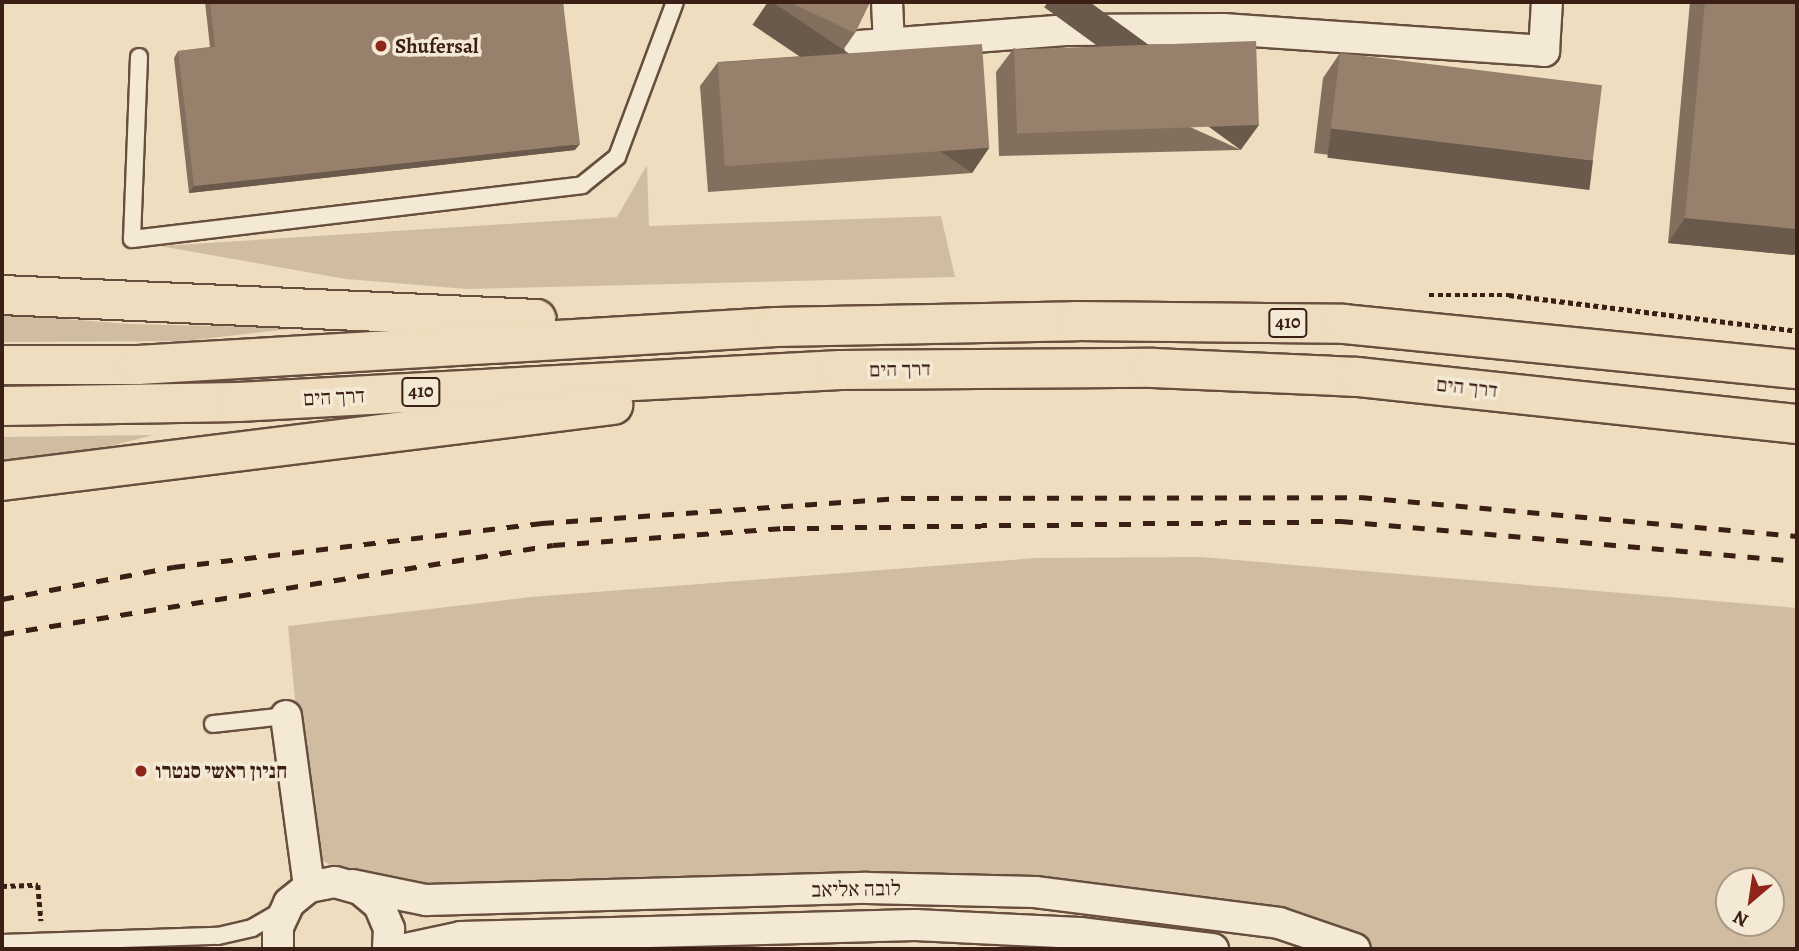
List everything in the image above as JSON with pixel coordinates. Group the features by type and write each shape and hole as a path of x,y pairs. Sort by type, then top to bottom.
{"main road":[{"path":"2,295 134,304 776,327"},
{"name":"דרך הים","path":"2,365 138,365 776,327 978,321 1344,324 1797,369"},
{"name":"דרך הים","path":"2,406 239,402 840,370 1153,368 1357,377 1797,424"},
{"path":"2,481 596,407 840,370"}],"street":[{"path":"887,2 889,44"},
{"path":"859,46 1065,30 1300,29 1544,51 1547,2"},
{"path":"278,949 278,927 300,895 286,716"},
{"path":"352,885 383,912 388,949"},
{"name":"לובה אליאב","path":"300,895 352,885 426,900 867,888 1035,892 1279,923 1355,949"},
{"name":"לובה אליאב","path":"406,949 461,937 915,925 1080,933 1213,949"}],"lane":[{"path":"139,57 132,239 582,185 617,157 675,2"},
{"path":"213,724 286,716"},
{"path":"2,943 231,934 267,921 300,895"}],"path":[{"path":"2,886 38,885 42,942"}],"shaded area":[{"path":"647,165 649,226 941,216 955,277 467,289 346,279 160,246 617,217"},
{"path":"2,314 129,324 297,328 184,341 2,342"},
{"path":"154,435 99,449 2,462 2,437"},
{"path":"1201,557 1797,608 1797,949 1373,949 1260,905 1071,885 419,889 360,877 310,856 288,626 531,597 1036,558"}],"building":[{"path":"210,2 563,2 580,144 194,186 178,51 215,47"},
{"path":"789,2 870,2 855,33"},
{"path":"1705,2 1797,2 1797,229 1685,218"},
{"path":"1256,41 1259,125 1017,133 1014,49"},
{"path":"982,44 989,148 725,166 718,62"},
{"path":"1340,53 1602,85 1593,161 1331,128"}],"railway":[{"path":"2,599 173,567 542,523 903,498 1360,497 1797,536"},
{"path":"2,634 553,545 783,528 1341,521 1797,561"}],"place":[{"name":"Shufersal","path":"381,46"},
{"name":"חניון ראשי סנטרו","path":"141,771"}]}
